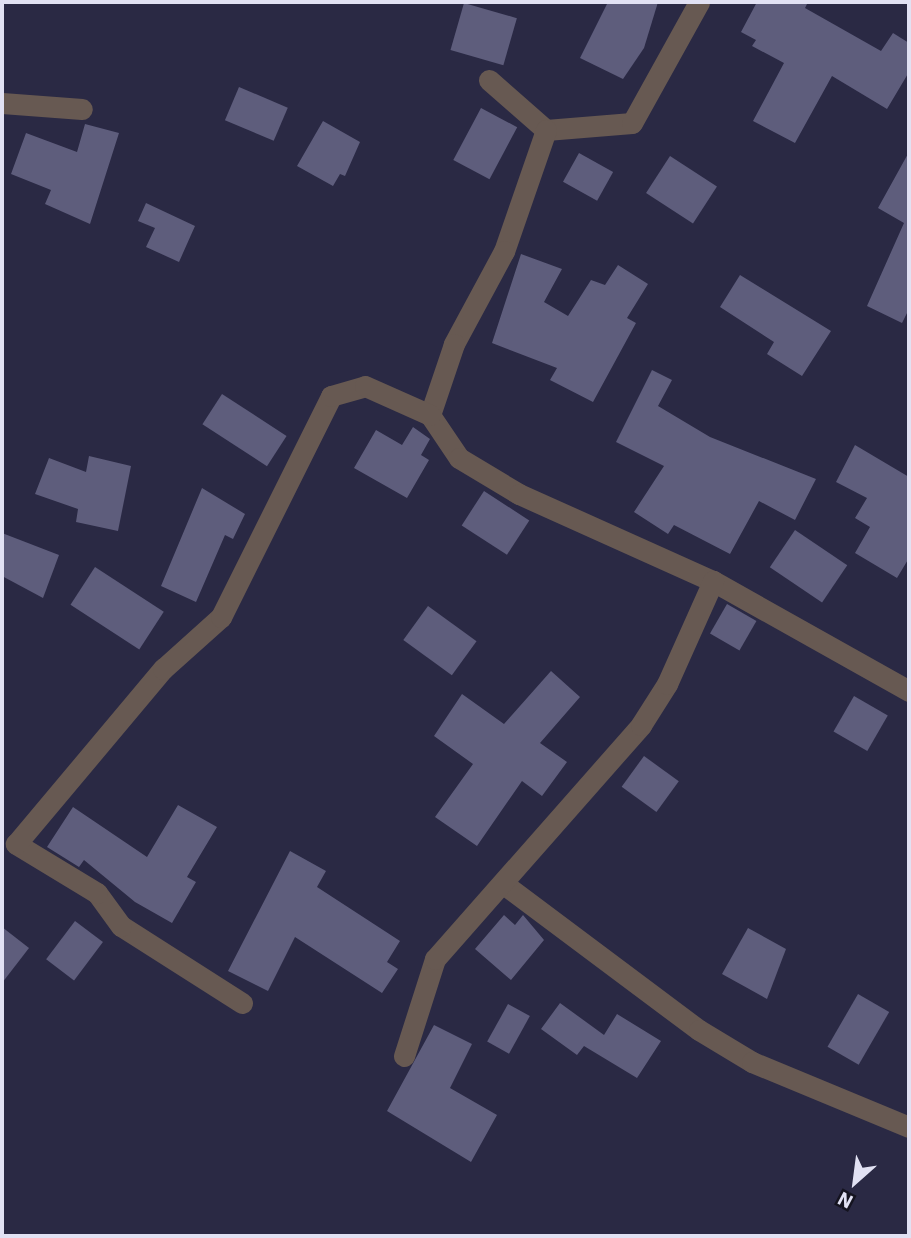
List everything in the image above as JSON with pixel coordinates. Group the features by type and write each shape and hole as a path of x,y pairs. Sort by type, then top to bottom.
{"street":[{"path":"489,80 546,130 632,123 699,2"},
{"path":"2,103 82,109"},
{"path":"430,415 454,344 504,251 546,130"},
{"path":"242,1003 121,926 97,893 16,844 163,669 221,617 331,396 365,386 430,415 459,458 519,494 713,581 909,691"},
{"path":"404,1056 435,959 505,885 641,725 667,684 713,581"},
{"path":"505,885 699,1030 752,1062 909,1127"}],"building":[{"path":"608,2 658,2 644,48 623,79 580,58"},
{"path":"757,2 808,2 805,8 881,51 893,33 909,43 909,72 887,109 832,76 795,143 753,121 784,63 752,46 756,40 741,32"},
{"path":"464,3 517,18 503,65 450,50"},
{"path":"239,87 288,108 274,141 225,120"},
{"path":"481,108 517,127 490,179 453,160"},
{"path":"323,121 360,142 345,176 340,174 333,186 297,166"},
{"path":"85,124 119,133 90,224 45,204 51,190 11,174 26,133 77,152"},
{"path":"909,152 909,309 902,323 867,306 904,223 878,208"},
{"path":"579,153 613,172 597,201 563,182"},
{"path":"670,156 717,186 693,223 646,193"},
{"path":"146,203 195,226 179,262 146,247 155,228 138,221"},
{"path":"521,254 562,269 544,302 568,316 591,280 605,285 618,265 648,284 627,318 636,323 593,402 550,380 557,368 492,343"},
{"path":"740,275 831,331 802,376 767,354 774,342 720,307"},
{"path":"652,370 672,380 658,406 710,437 816,479 795,520 759,501 730,554 674,525 668,534 634,512 664,466 616,442"},
{"path":"222,394 287,436 267,466 202,424"},
{"path":"413,427 430,439 421,455 429,460 407,498 354,468 376,430 402,445"},
{"path":"855,445 909,477 909,558 897,578 855,553 870,527 855,518 867,498 836,482"},
{"path":"89,456 131,466 118,531 76,522 78,509 35,494 49,458 86,472"},
{"path":"202,488 245,514 233,539 225,535 196,602 161,586"},
{"path":"484,491 529,520 507,555 462,525"},
{"path":"795,530 847,565 822,603 770,567"},
{"path":"2,533 59,555 43,598 2,576"},
{"path":"95,567 164,612 139,649 70,605"},
{"path":"727,604 756,621 739,650 710,633"},
{"path":"428,606 477,641 452,675 403,640"},
{"path":"551,671 580,697 540,743 567,762 542,796 522,781 477,846 435,817 473,764 434,736 462,694 504,724"},
{"path":"854,696 888,716 867,751 834,732"},
{"path":"644,756 679,781 656,812 622,787"},
{"path":"178,805 217,827 187,877 196,882 172,923 135,902 84,860 79,867 47,847 73,807 147,857"},
{"path":"290,851 326,871 317,887 400,941 387,962 398,969 382,993 295,937 268,991 228,971"},
{"path":"504,915 515,925 523,915 544,940 511,980 475,949"},
{"path":"75,921 103,942 74,980 46,959"},
{"path":"2,927 29,948 2,983"},
{"path":"748,928 786,949 767,999 722,974"},
{"path":"858,994 889,1012 859,1065 828,1047"},
{"path":"560,1003 604,1035 617,1014 661,1041 637,1078 584,1046 577,1055 541,1029"},
{"path":"508,1004 530,1016 509,1054 487,1042"},
{"path":"434,1025 472,1044 450,1088 497,1115 471,1162 387,1111"}]}
